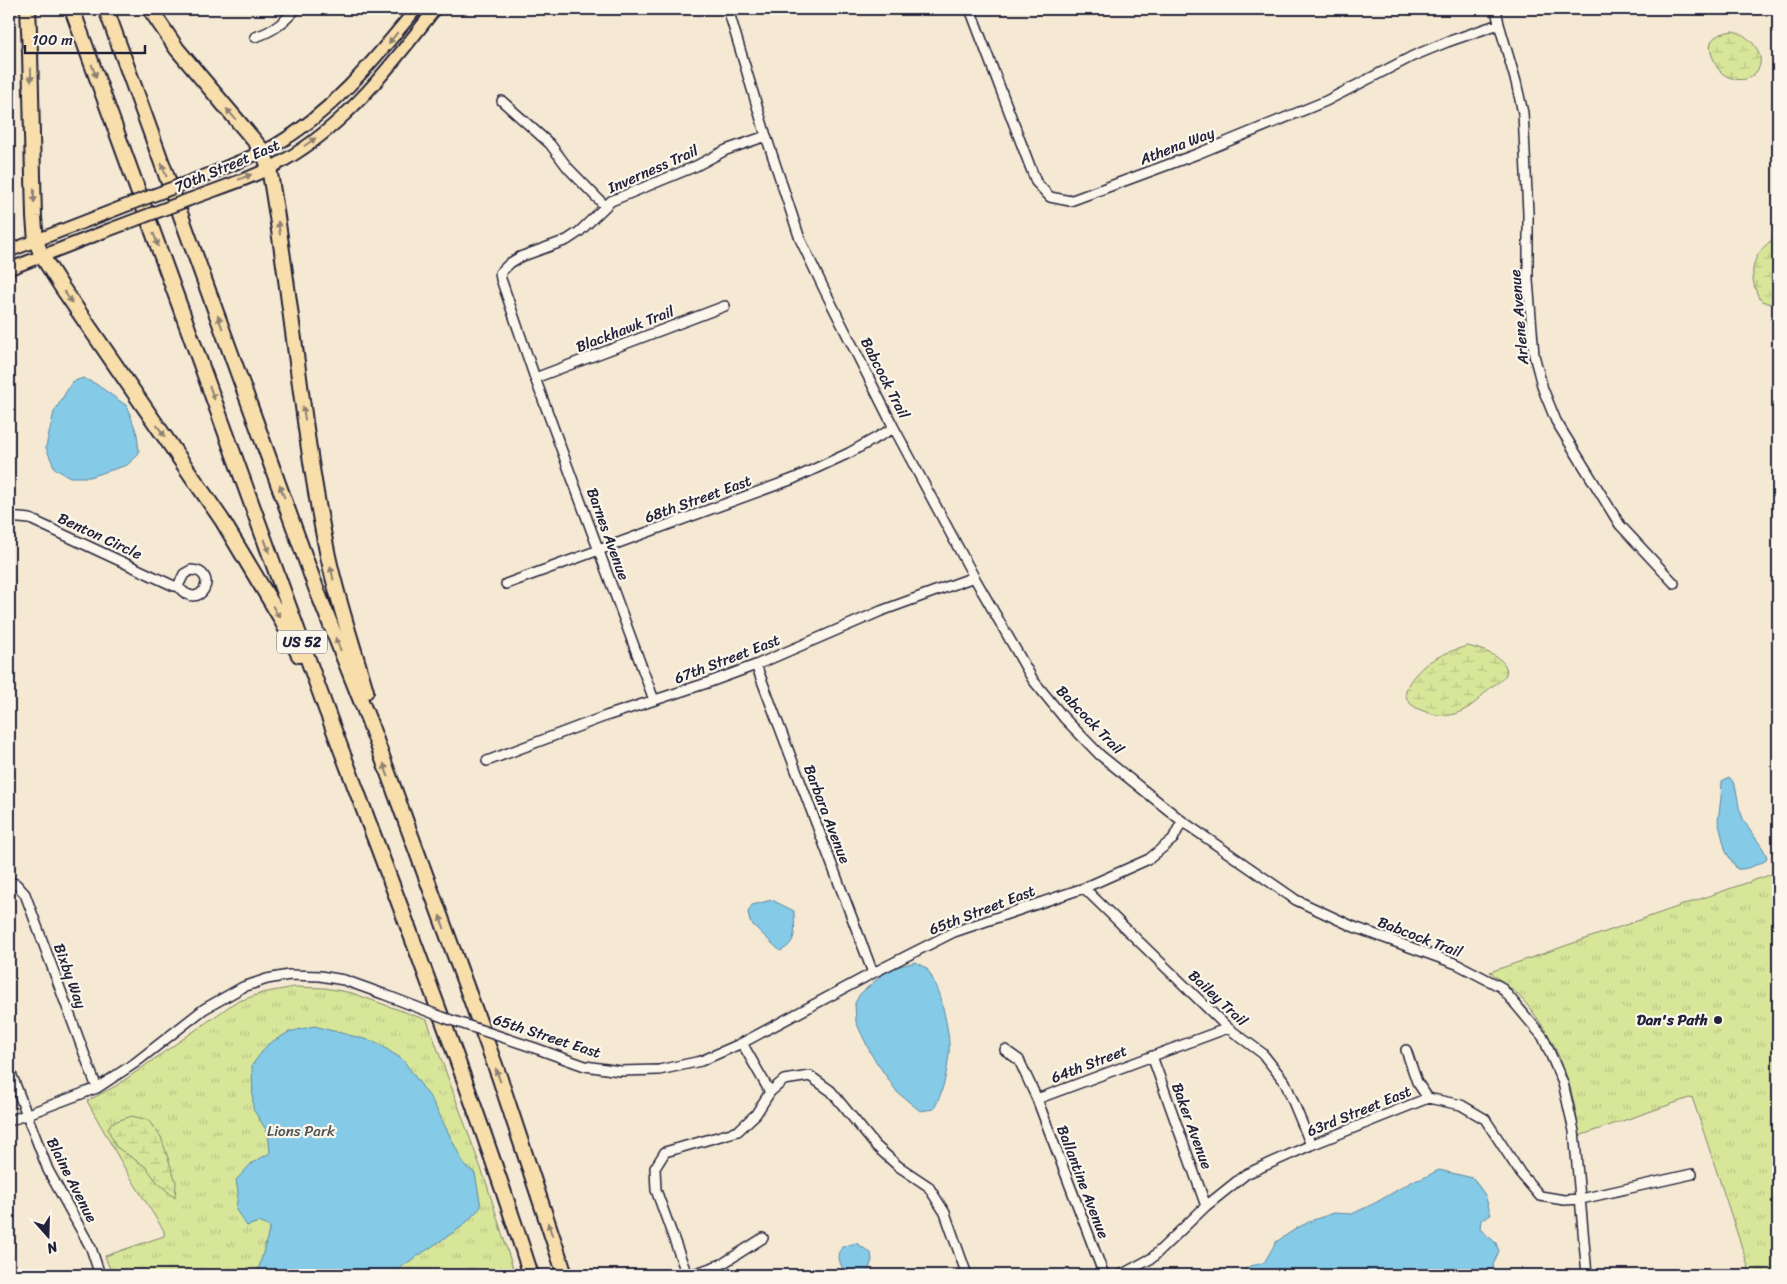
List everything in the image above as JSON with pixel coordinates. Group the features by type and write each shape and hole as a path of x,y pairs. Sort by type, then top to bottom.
{"highway":[{"path":"28,9 36,240 42,256 68,297 222,520 280,618 325,705"},
{"name":"US 52","path":"72,9 325,705 465,1079 531,1275"},
{"name":"US 52","path":"106,9 316,588 369,721 499,1076 565,1275"},
{"path":"150,9 177,49 263,151 269,168 303,406 328,554 335,588 369,702 369,721"}],"main road":[{"name":"70th Street East","path":"9,251 215,172 263,151 305,126 340,96 369,66 416,9"},
{"name":"70th Street East","path":"9,268 284,161 321,135 355,106 389,69 435,9"}],"street":[{"path":"255,37 281,24 296,9"},
{"name":"Babcock Trail","path":"728,9 766,136 800,239 894,428 974,577 1033,680 1064,718 1100,755 1182,821 1296,900 1354,927 1457,964 1501,987 1543,1037 1563,1084 1574,1131 1587,1275"},
{"name":"Athena Way","path":"970,9 1036,182 1050,197 1070,201 1197,154 1308,109 1413,56 1499,24"},
{"name":"Arlene Avenue","path":"1496,9 1523,113 1528,213 1528,289 1534,355 1543,390 1556,421 1620,525 1674,583"},
{"path":"502,101 550,144 568,168 605,206"},
{"name":"Inverness Trail","path":"535,378 500,273 510,263 520,257 567,240 579,232 605,206 623,196 668,179 726,150 766,136"},
{"name":"Blackhawk Trail","path":"535,378 725,306"},
{"name":"Barnes Avenue","path":"535,378 600,549 654,700"},
{"name":"68th Street East","path":"506,584 792,479 849,453 894,428"},
{"name":"Benton Circle","path":"9,518 30,519 174,586 178,586"},
{"name":"67th Street East","path":"487,761 606,716 756,665 881,611 974,577"},
{"name":"Barbara Avenue","path":"756,665 873,973"},
{"name":"65th Street East","path":"9,1121 97,1088 135,1063 204,1009 243,987 266,979 289,975 320,976 344,980 445,1018 585,1066 620,1071 659,1070 701,1060 742,1043 954,932 1084,888 1149,859 1173,839 1182,821"},
{"name":"Bixby Way","path":"9,882 22,888 25,894 97,1088"},
{"name":"Bailey Trail","path":"1084,888 1228,1028 1262,1053 1285,1082 1311,1144"},
{"name":"64th Street","path":"1037,1099 1228,1028"},
{"path":"742,1043 770,1092"},
{"name":"Ballantine Avenue","path":"1005,1050 1019,1060 1037,1099 1104,1275"},
{"path":"1406,1050 1416,1082 1428,1098"},
{"name":"Baker Avenue","path":"1152,1056 1206,1206"},
{"name":"Blaine Avenue","path":"9,1068 48,1170 91,1248 100,1275"},
{"path":"687,1275 656,1190 655,1168 664,1152 738,1131 756,1114 770,1092 784,1080 810,1076 831,1091 875,1145 898,1166 928,1186 946,1213 967,1275"},
{"name":"63rd Street East","path":"1121,1275 1152,1258 1206,1206 1246,1174 1311,1144 1428,1098 1461,1105 1485,1118 1521,1174 1540,1196 1564,1200 1581,1199 1692,1174"},
{"path":"691,1275 722,1264 763,1238"}],"green space":[{"path":"1733,31 1740,33 1753,43 1760,56 1758,70 1749,78 1740,80 1723,74 1711,52 1710,46 1714,38"},
{"path":"1778,236 1778,306 1764,302 1759,298 1753,280 1753,272 1756,258 1760,252"},
{"path":"1467,646 1492,655 1504,663 1506,674 1503,679 1486,691 1468,708 1452,715 1430,713 1417,708 1407,700 1407,687 1418,671 1439,656"},
{"path":"1778,872 1778,1275 1751,1275 1692,1097 1579,1136 1577,1117 1568,1081 1554,1047 1535,1015 1523,1000 1490,972"},
{"name":"Lions Park","path":"294,987 325,988 352,993 427,1020 487,1185 515,1275 112,1275 105,1256 164,1236 164,1231 124,1167 87,1101 116,1086 234,1003 262,993"},
{"path":"132,1116 148,1120 161,1137 176,1182 175,1198 157,1182 146,1167 116,1147 108,1129 111,1123"}],"water":[{"path":"83,378 96,384 127,406 137,434 139,452 127,465 90,477 70,477 55,469 46,448 54,412 72,382"},
{"path":"1729,777 1736,789 1743,819 1767,857 1765,861 1744,869 1737,869 1726,852 1718,821 1722,781"},
{"path":"772,900 794,911 795,929 793,939 786,948 780,951 750,922 748,912 752,905"},
{"path":"916,962 926,968 931,975 940,996 949,1045 946,1075 937,1103 934,1109 920,1111 897,1092 871,1054 856,1022 855,1003 860,994 889,969"},
{"path":"314,1026 376,1042 403,1060 432,1100 465,1166 475,1173 481,1207 463,1226 389,1275 257,1275 270,1227 259,1222 247,1226 236,1210 238,1192 236,1180 252,1163 270,1153 268,1133 253,1109 252,1065 268,1044 289,1032"},
{"path":"1439,1170 1473,1178 1485,1195 1491,1215 1481,1220 1480,1229 1496,1243 1499,1251 1493,1265 1495,1273 1502,1275 1237,1275 1250,1266 1264,1263 1276,1242 1297,1228 1334,1213 1352,1214 1413,1181"},
{"path":"856,1243 871,1253 872,1260 867,1275 848,1275 840,1262 839,1255 842,1247"}],"place":[{"name":"Dan's Path","path":"1718,1020"}]}
